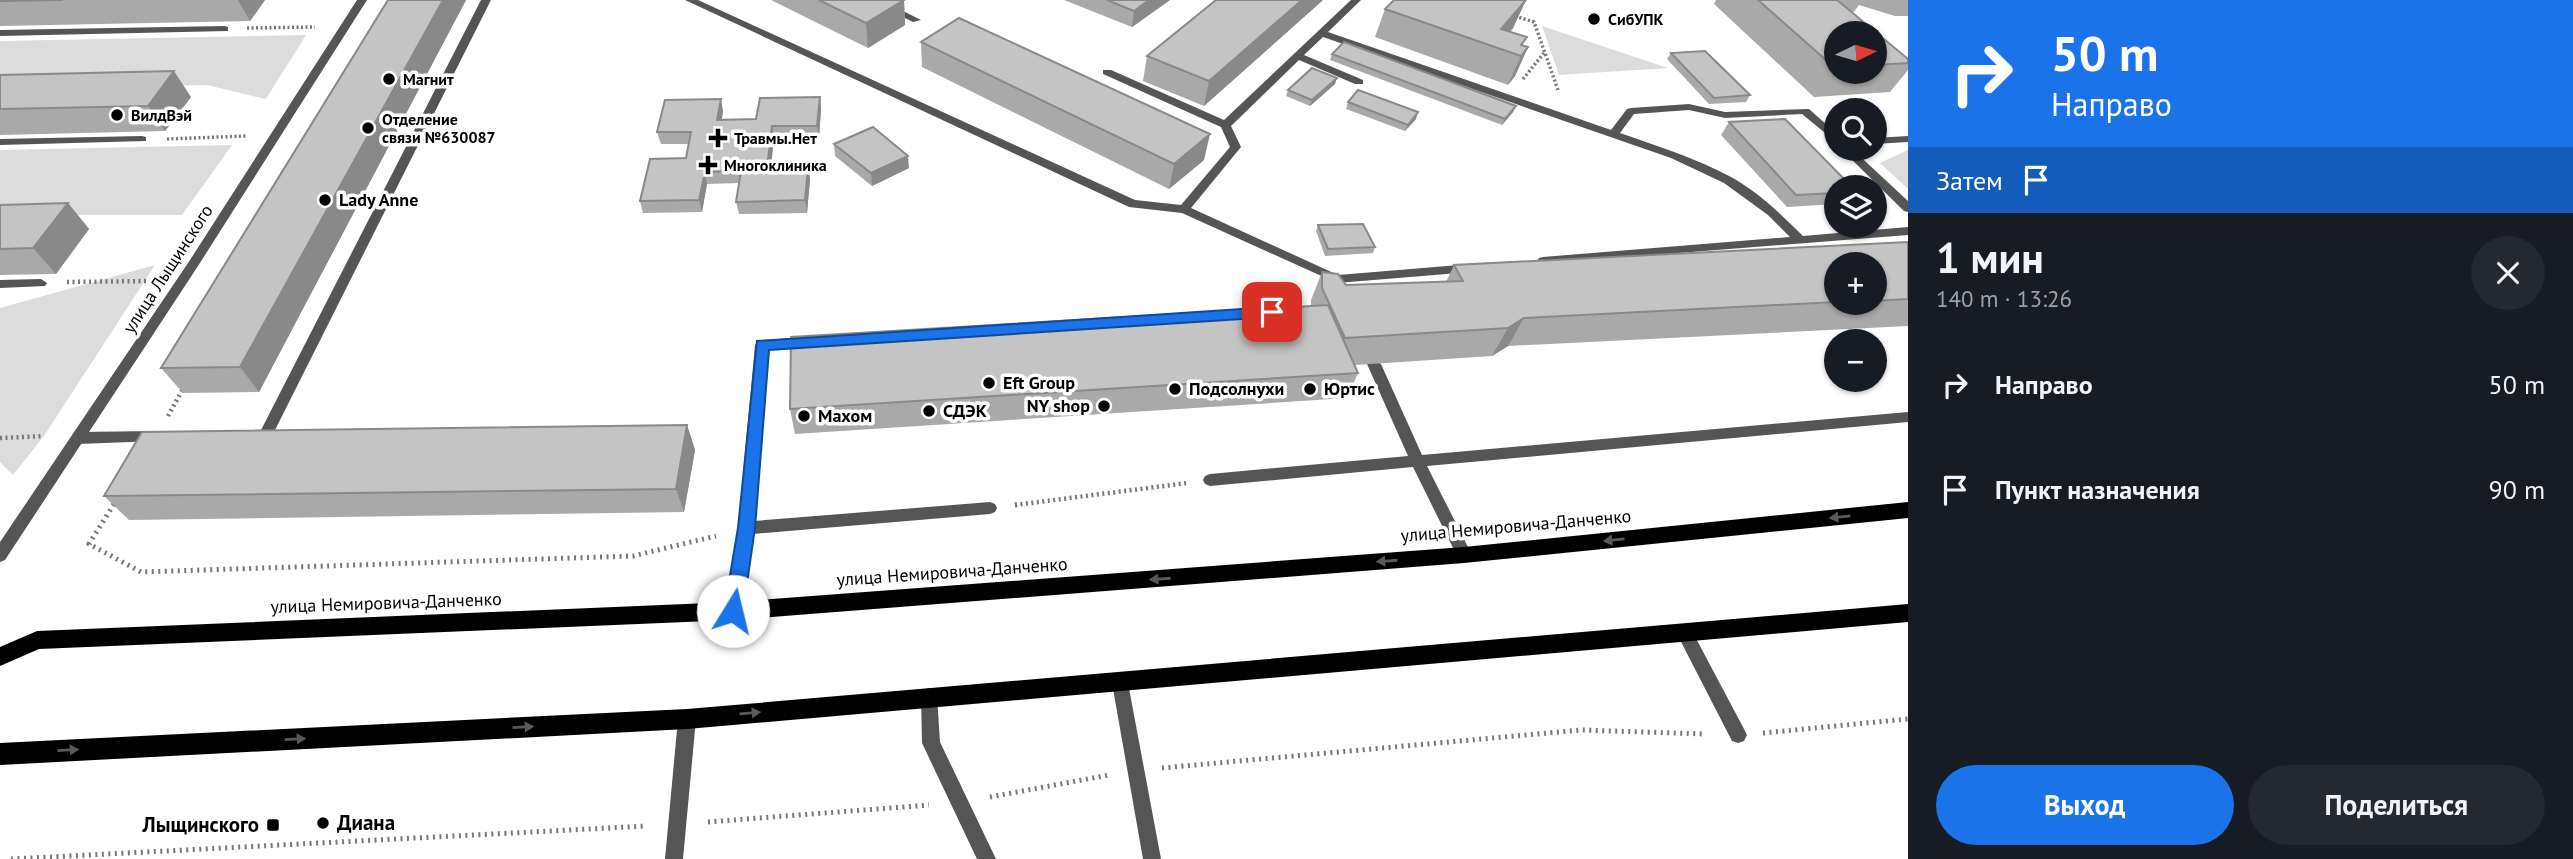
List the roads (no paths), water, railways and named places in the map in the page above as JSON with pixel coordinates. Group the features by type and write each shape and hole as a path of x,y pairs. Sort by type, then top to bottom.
{"main road":[{"name":"улица Немировича-Данченко","path":"0,657 37,640 733,611 1464,555 1908,510"},
{"path":"0,754 687,719 1908,613"}],"street":[{"name":"улица Лыщинского","path":"0,555 194,263 362,0"},
{"path":"246,434 273,434 486,0"},
{"path":"690,0 1133,204 1184,208 1340,284 1487,266"},
{"path":"873,0 916,20"},
{"path":"1225,125 1356,0"},
{"path":"0,33 225,29"},
{"path":"1322,33 1614,133 1728,180 1772,212 1800,240"},
{"path":"1297,57 1359,82"},
{"path":"1107,72 1225,125 1236,147 1184,208"},
{"path":"1728,103 1739,114"},
{"path":"1614,133 1628,113 1635,110 1696,107 1720,114 1805,111 1824,128"},
{"path":"0,142 142,139"},
{"path":"1887,140 1908,139"},
{"path":"1859,161 1908,208"},
{"path":"1528,263 1908,231"},
{"path":"0,284 41,283"},
{"path":"733,611 746,528 762,345 817,341"},
{"path":"1374,364 1418,463 1464,555"},
{"path":"1210,480 1908,417"},
{"path":"78,438 164,436"},
{"path":"746,528 990,508"},
{"path":"1685,634 1738,735"},
{"path":"1120,683 1152,859"},
{"path":"929,696 931,743 987,859"},
{"path":"674,859 687,719"}],"place":[{"name":"СибУПК","path":"1594,19"},
{"name":"Магнит","path":"389,79"},
{"name":"ВилдВэй","path":"117,115"},
{"name":"Отделение связи №630087","path":"368,128"},
{"name":"Травмы.Нет","path":"718,138"},
{"name":"Многоклиника","path":"708,165"},
{"name":"Lady Anne","path":"325,200"},
{"name":"Eft Group","path":"989,383"},
{"name":"Подсолнухи","path":"1175,389"},
{"name":"Юртис","path":"1310,389"},
{"name":"NY shop","path":"1104,406"},
{"name":"СДЭК","path":"929,411"},
{"name":"Махом","path":"804,416"},
{"name":"Диана","path":"323,823"},
{"name":"Лыщинского","path":"273,825"}]}
